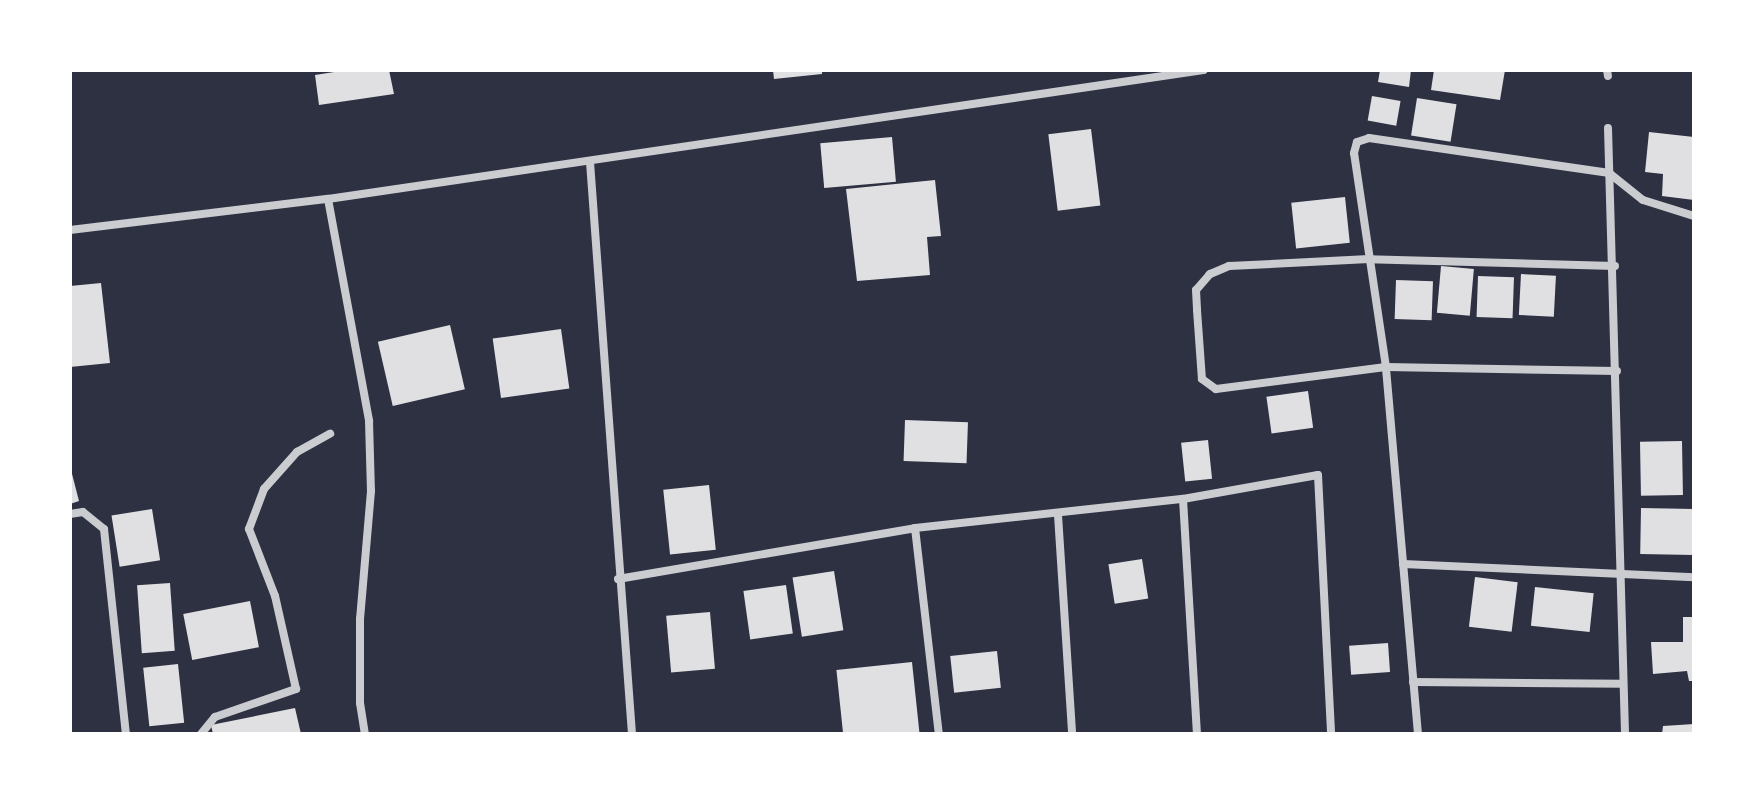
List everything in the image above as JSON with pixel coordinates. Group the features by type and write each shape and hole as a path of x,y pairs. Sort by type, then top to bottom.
{"street":[{"path":"70,230 328,199 1204,70"},
{"path":"1608,128 1615,266 1625,734"},
{"path":"1418,734 1386,367 1354,153 1357,142 1369,138 1609,173 1643,200 1694,216"},
{"path":"590,162 618,579 632,734"},
{"path":"328,199 369,421 371,491 360,619 360,703 365,734"},
{"path":"1615,266 1369,259 1229,266 1210,274 1196,290 1198,360 1202,379 1216,389 1386,367 1617,371"},
{"path":"201,734 215,717 296,689 275,596 249,529 264,489 297,452 330,434"},
{"path":"618,579 915,528 1058,515 1183,499 1318,475 1331,734"},
{"path":"1183,499 1197,734"},
{"path":"70,514 83,512 104,529 126,734"},
{"path":"1058,515 1072,734"},
{"path":"915,528 939,734"},
{"path":"1403,564 1694,577"},
{"path":"1413,682 1623,684"}],"building":[{"path":"347,70 389,70 394,94 319,105 315,75"},
{"path":"773,70 822,70 822,74 774,79"},
{"path":"1380,70 1411,70 1409,87 1378,82"},
{"path":"1434,70 1505,70 1500,100 1431,90"},
{"path":"1372,96 1401,101 1396,126 1368,121"},
{"path":"1417,98 1457,104 1451,142 1411,136"},
{"path":"1091,129 1100,205 1058,211 1048,134"},
{"path":"1649,132 1694,137 1694,200 1662,196 1663,174 1645,172"},
{"path":"892,137 896,182 824,188 820,143"},
{"path":"935,180 941,236 927,237 930,275 857,281 846,189"},
{"path":"1345,197 1350,243 1296,248 1291,203"},
{"path":"1441,266 1474,269 1470,316 1437,313"},
{"path":"1521,274 1556,276 1554,317 1519,315"},
{"path":"1478,276 1514,277 1513,318 1477,317"},
{"path":"1396,280 1433,281 1432,320 1395,319"},
{"path":"101,283 110,363 70,367 70,286"},
{"path":"450,325 465,389 393,406 378,342"},
{"path":"561,329 569,388 501,398 493,339"},
{"path":"1308,391 1313,428 1272,433 1266,397"},
{"path":"905,420 968,422 967,463 904,461"},
{"path":"1208,440 1212,479 1185,482 1181,443"},
{"path":"1682,441 1683,495 1641,496 1640,442"},
{"path":"70,471 79,501 70,504"},
{"path":"709,485 716,550 670,554 663,490"},
{"path":"1641,508 1694,509 1693,555 1640,554"},
{"path":"152,509 160,560 120,567 112,515"},
{"path":"1142,559 1148,599 1115,604 1108,564"},
{"path":"834,571 843,630 802,637 793,578"},
{"path":"1475,577 1518,582 1512,632 1469,627"},
{"path":"170,583 175,651 142,653 137,585"},
{"path":"786,585 793,634 750,640 743,591"},
{"path":"1535,587 1594,593 1590,632 1531,626"},
{"path":"250,601 259,647 192,660 183,614"},
{"path":"710,612 715,669 671,673 666,616"},
{"path":"1683,617 1694,617 1694,681 1689,681 1687,671 1653,674 1651,642 1683,642"},
{"path":"1388,643 1390,672 1351,675 1349,646"},
{"path":"997,651 1001,688 954,693 950,656"},
{"path":"912,662 920,734 843,734 836,670"},
{"path":"178,664 184,723 149,726 143,668"},
{"path":"295,708 301,734 213,734 211,725"},
{"path":"1694,724 1694,734 1662,734 1663,726"}]}
